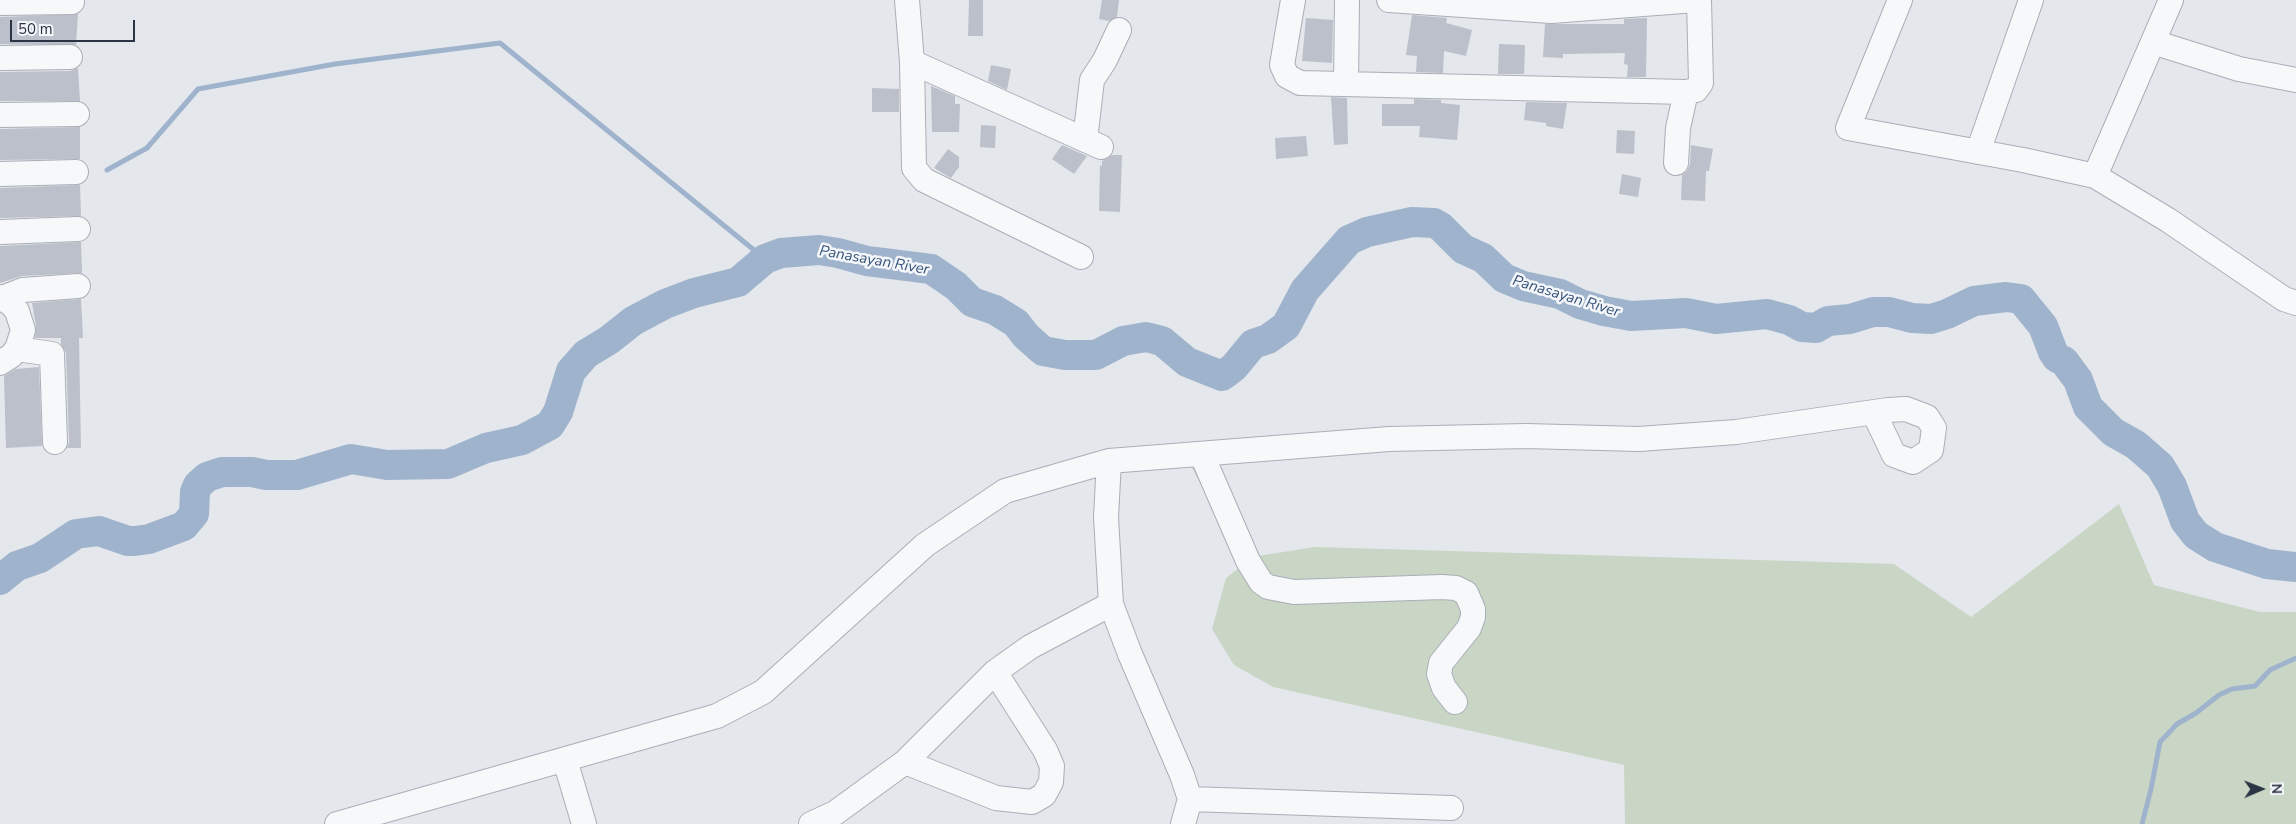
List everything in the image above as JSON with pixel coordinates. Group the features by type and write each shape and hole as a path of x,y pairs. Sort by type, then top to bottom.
{"street":[{"path":"906,0 912,62 914,168 924,180 1081,257"},
{"path":"1293,0 1282,65 1283,71 1292,80 1300,83 1686,92 1696,90 1701,83 1698,0 1552,12 1389,0"},
{"path":"1346,0 1346,84"},
{"path":"1900,0 1848,128 2095,176 2168,220 2284,299 2296,303"},
{"path":"1978,152 2031,0"},
{"path":"2095,176 2171,0"},
{"path":"0,3 72,2"},
{"path":"912,62 1093,144 1092,80 1105,60 1118,30"},
{"path":"2153,42 2239,69 2296,80"},
{"path":"0,58 70,57"},
{"path":"1676,164 1678,128 1686,92"},
{"path":"0,115 77,114"},
{"path":"0,174 76,172"},
{"path":"0,232 78,229"},
{"path":"1,297 23,290 78,286"},
{"path":"1,297 11,304 21,320 21,340 8,356"},
{"path":"8,356 52,354 55,442"},
{"path":"338,824 716,716 764,692 924,545 997,496 1005,491 1109,461 1389,439 1526,436 1639,439 1736,432 1874,413"},
{"path":"1202,455 1251,567 1261,582 1268,587 1294,592 1442,587 1456,588 1466,593 1474,609 1473,617 1469,628 1441,663 1439,674 1444,688 1455,702"},
{"path":"1109,461 1106,517 1111,604 1130,654 1182,775 1190,799 1183,824"},
{"path":"811,824 835,813 905,762 995,672 1030,646 1111,604"},
{"path":"905,762 996,798 1032,802 1044,795 1052,782 1052,766 1045,750 995,672"},
{"path":"565,760 584,824"},
{"path":"1190,799 1450,808"}],"green space":[{"path":"1192,468 1219,468 1258,556 1315,547 1894,564 1971,617 2119,504 2154,585 2260,612 2296,612 2296,824 1625,824 1624,765 1273,687 1234,665 1212,629 1226,578 1244,564"}],"building":[{"path":"969,0 983,0 983,36 968,36"},
{"path":"1102,0 1119,0 1117,17 1109,21 1099,19"},
{"path":"78,14 76,45 0,44 0,17"},
{"path":"1412,15 1447,18 1446,23 1472,30 1466,56 1444,51 1443,73 1416,72 1417,56 1406,55"},
{"path":"1306,18 1333,20 1332,63 1302,61"},
{"path":"1647,18 1646,77 1627,77 1628,65 1624,64 1625,53 1563,54 1563,58 1543,57 1545,24 1624,24 1624,19"},
{"path":"1499,44 1525,45 1524,74 1498,74"},
{"path":"991,65 1011,69 1007,90 988,81"},
{"path":"78,68 80,101 0,101 0,72 70,71"},
{"path":"931,86 955,96 955,104 960,104 959,132 932,132"},
{"path":"872,88 899,89 899,112 872,112"},
{"path":"1331,97 1347,98 1348,144 1334,145"},
{"path":"1414,99 1441,100 1441,103 1460,105 1457,140 1419,137 1420,126 1382,126 1382,104 1414,104"},
{"path":"1526,102 1567,103 1563,129 1546,126 1546,123 1524,120"},
{"path":"981,125 996,126 995,148 980,147"},
{"path":"80,127 80,159 0,160 0,129"},
{"path":"1617,130 1635,131 1634,154 1616,153"},
{"path":"1306,136 1308,156 1276,159 1275,138"},
{"path":"1062,145 1087,156 1074,174 1052,159"},
{"path":"1691,145 1713,149 1709,171 1706,171 1705,201 1681,200 1682,175 1687,171 1690,164"},
{"path":"948,149 959,157 959,167 951,178 934,168"},
{"path":"1112,155 1122,155 1120,212 1099,211 1100,165 1102,166 1102,161"},
{"path":"1622,174 1641,178 1638,197 1619,194"},
{"path":"80,185 81,216 0,218 0,188"},
{"path":"81,242 82,273 22,276 0,283 0,246"},
{"path":"81,299 83,338 79,338 81,448 67,448 69,442 66,353 61,344 61,338 35,338 36,326 32,303"},
{"path":"39,367 42,446 6,448 4,376 16,369"}],"waterway":[{"path":"107,170 147,148 198,89 335,64 500,43 765,259"},
{"name":"Panasayan River","path":"0,580 17,566 40,558 76,534 99,531 128,541 135,541 149,539 184,526 194,514 195,492 198,485 207,477 222,472 297,475 351,459 387,465 448,464 486,448 522,440 550,425 558,412 571,371 586,354 609,340 633,321 665,304 694,293 738,282 765,259 781,253 819,250 867,261 931,269 956,286 972,302 995,310 1016,323 1026,336 1043,351 1065,355 1096,355 1123,341 1146,337 1162,341 1187,362 1222,376 1234,367 1253,344 1268,339 1286,326 1305,290 1349,240 1367,232 1412,222 1434,223 1441,227 1463,249 1483,258 1504,278 1523,286 1560,294 1580,304 1631,316 1686,313 1716,319 1767,314 1789,320 1802,327 1816,328 1828,321 1850,319 1873,312 1889,312 1912,318 1931,319 1947,314 1974,301 2006,297 2021,299 2043,326 2057,358 2064,361 2078,380 2088,407 2113,432 2136,445 2160,466 2172,486 2185,521 2196,535 2215,547 2267,564 2296,567"},
{"path":"2142,824 2160,742 2177,724 2196,713 2219,695 2232,689 2255,686 2270,670 2296,658"}]}
